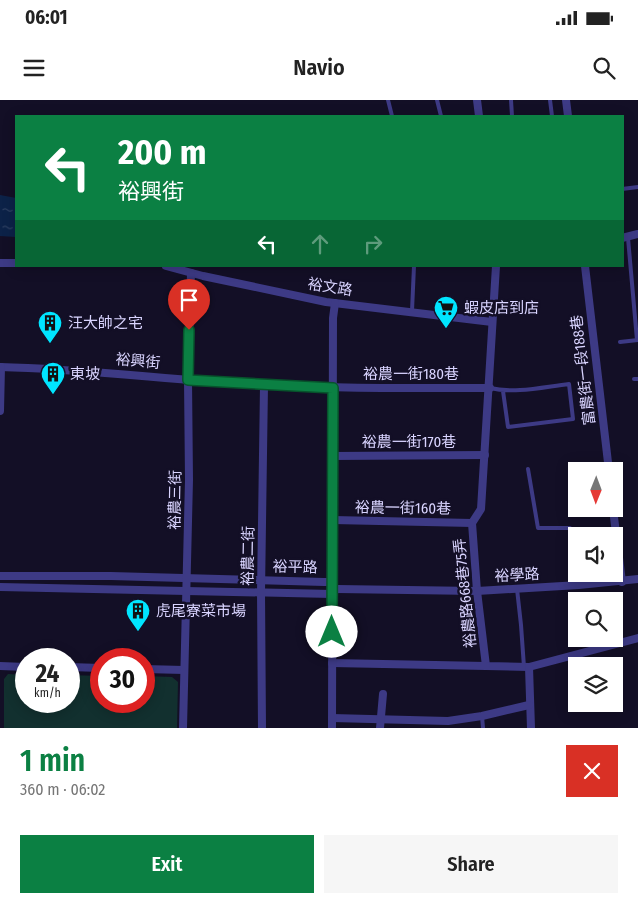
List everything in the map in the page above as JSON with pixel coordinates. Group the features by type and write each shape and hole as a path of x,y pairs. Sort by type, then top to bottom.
{"street":[{"path":"477,100 477,115"},
{"path":"566,100 568,115"},
{"path":"625,238 638,234"},
{"path":"0,263 15,263"},
{"name":"裕文路","path":"170,267 335,303 492,322"},
{"name":"裕農路668巷75弄","path":"496,267 490,388 481,509 472,523 477,591 486,666 526,667 638,638"},
{"name":"富農街一段188巷","path":"585,267 608,462"},
{"name":"裕農三街","path":"183,728 189,480 188,380 191,273"},
{"path":"332,582 334,520 332,456 333,318 335,303"},
{"path":"0,367 0,411"},
{"name":"裕興街","path":"0,367 90,371 188,380 333,388"},
{"name":"裕農二街","path":"262,728 261,580 264,385"},
{"name":"裕農一街180巷","path":"333,388 490,388"},
{"name":"裕農一街170巷","path":"332,456 485,455"},
{"name":"裕農一街160巷","path":"334,520 472,523"},
{"name":"裕平路","path":"0,576 332,582 334,591 261,592 0,587"},
{"name":"裕學路","path":"623,582 638,579"},
{"name":"裕學路","path":"334,591 477,591 622,582"},
{"path":"332,728 334,591"},
{"path":"332,663 486,666"},
{"path":"0,666 15,667"},
{"path":"526,667 531,728"},
{"path":"155,669 184,670"},
{"path":"380,724 383,694"},
{"path":"332,718 380,724 448,721 482,716 529,705"}],"lane":[{"path":"388,100 392,115"},
{"path":"437,100 441,115"},
{"path":"511,100 512,115"},
{"path":"550,100 552,115"},
{"path":"624,189 638,187"},
{"path":"620,342 638,340 636,302 631,264 625,238"},
{"path":"631,264 638,263"},
{"path":"412,311 414,267"},
{"path":"490,388 503,391 569,384 572,419 508,427 503,391"},
{"path":"528,470 538,528 568,528"},
{"path":"517,589 526,667"},
{"path":"482,716 483,728"}],"green space":[{"path":"8,674 15,674 15,713 80,713 80,675 90,676 90,713 155,713 155,676 172,677 178,682 177,728 4,728 4,679"}],"water":[{"path":"0,195 15,198 15,237 0,236"}],"place":[{"name":"蝦皮店到店","path":"446,329"},
{"name":"汪大帥之宅","path":"50,344"},
{"name":"東坡","path":"53,395"},
{"name":"虎尾寮菜市場","path":"138,632"}],"route":[{"path":"189,330 188,380 333,388 332,456 334,520 332,632"}]}
